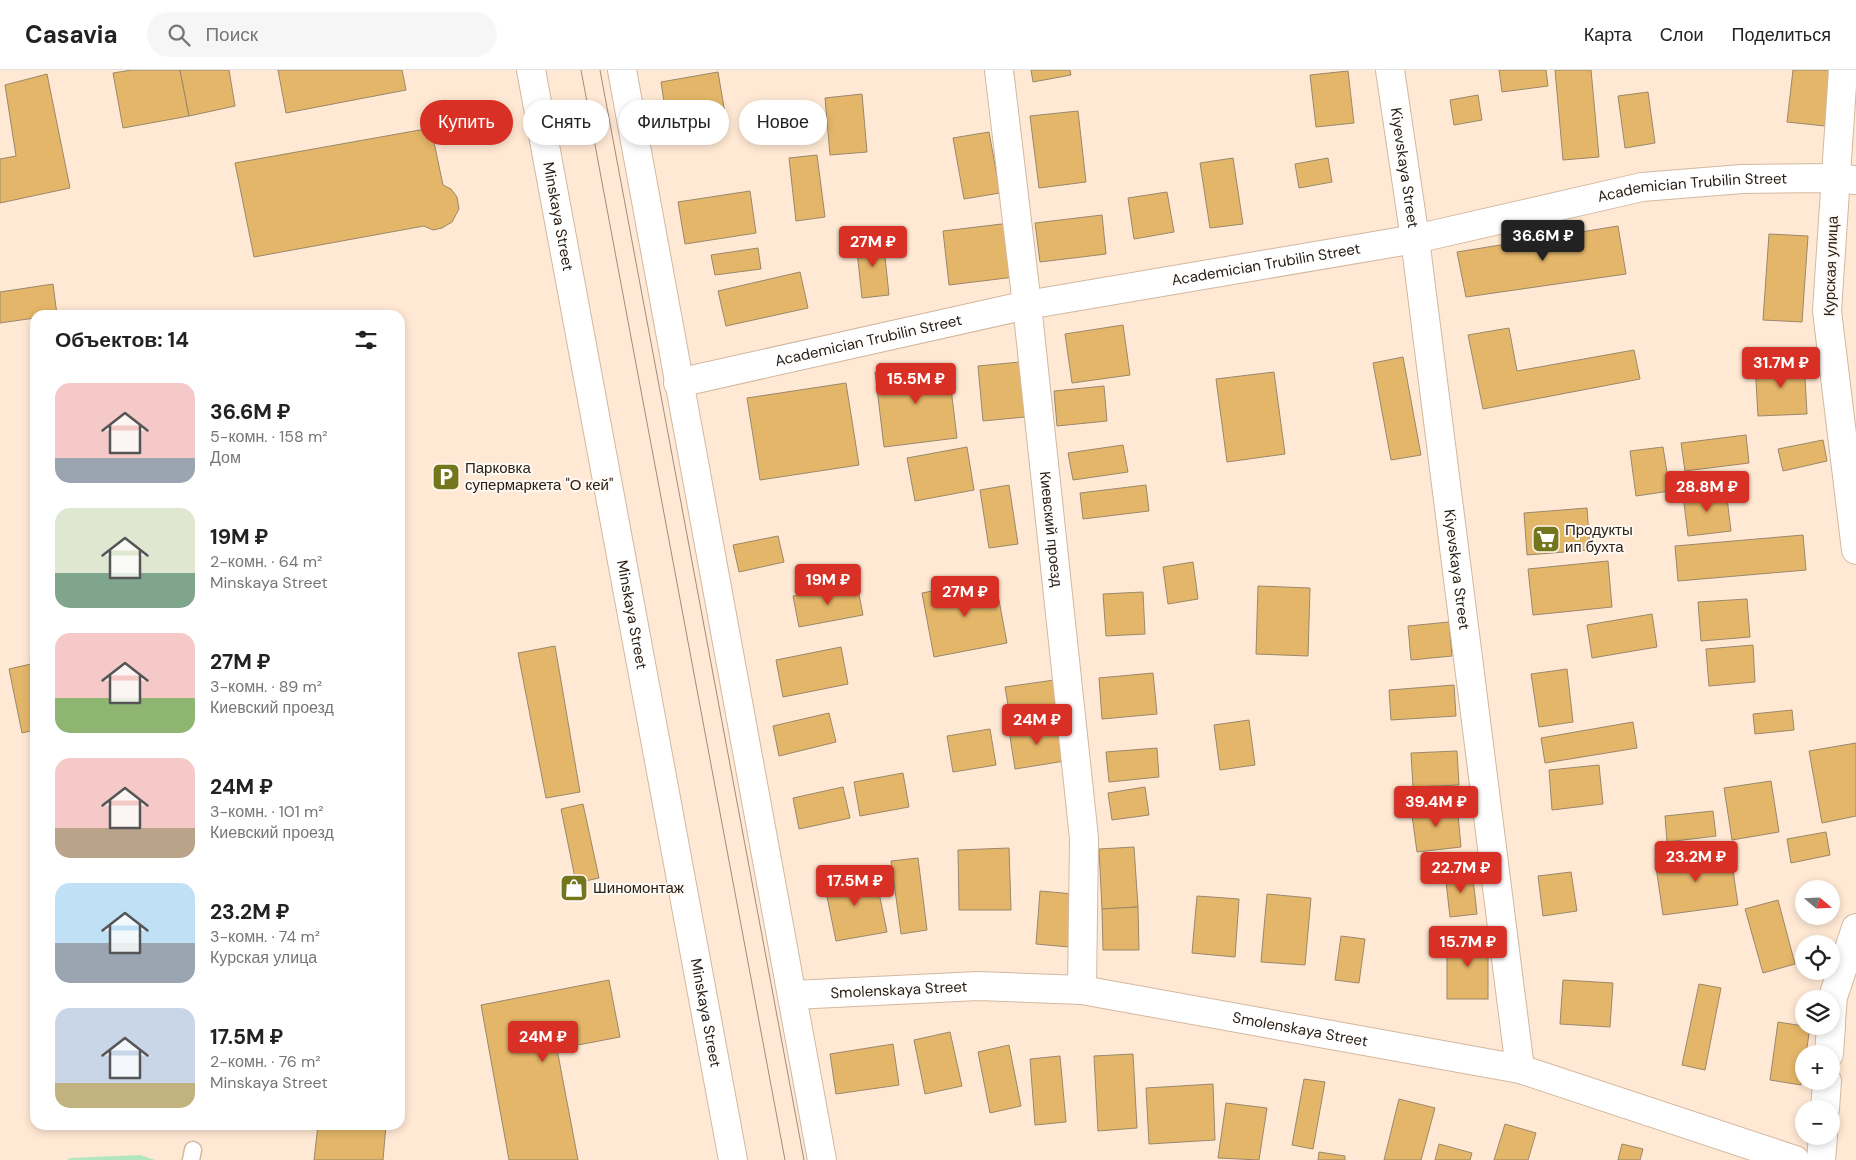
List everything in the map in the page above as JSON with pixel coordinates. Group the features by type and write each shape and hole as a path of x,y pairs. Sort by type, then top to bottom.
{"street":[{"name":"Minskaya Street","path":"531,70 733,1160"},
{"path":"622,70 822,1160"},
{"name":"Киевский проезд","path":"1000,70 1084,838 1082,990"},
{"name":"Kiyevskaya Street","path":"1390,70 1415,239 1520,1069"},
{"name":"Курская улица","path":"1843,70 1846,179 1827,311 1856,550"},
{"name":"Academician Trubilin Street","path":"678,383 1027,305 1415,239 1642,187 1742,179 1846,179"},
{"path":"1835,990 1856,928"},
{"name":"Smolenskaya Street","path":"793,995 978,986 1082,990 1520,1069 1795,1160"},
{"path":"1822,1160 1823,1145"}],"green space":[{"path":"140,1155 155,1160 67,1160 70,1158"}],"building":[{"path":"132,70 180,70 189,116 123,128 113,73"},
{"path":"180,70 229,70 235,106 189,116"},
{"path":"278,70 402,70 406,90 286,113"},
{"path":"1031,70 1070,70 1071,75 1033,82"},
{"path":"1499,70 1546,70 1548,86 1502,92"},
{"path":"1555,70 1591,70 1599,157 1563,160"},
{"path":"1793,70 1831,70 1825,126 1787,122"},
{"path":"1348,71 1354,123 1316,127 1310,75"},
{"path":"718,72 723,100 664,100 661,82"},
{"path":"47,74 70,188 0,203 0,159 16,156 5,85"},
{"path":"1648,92 1655,143 1625,148 1618,96"},
{"path":"862,94 867,152 830,155 827,100 825,98"},
{"path":"1478,95 1482,120 1454,125 1450,100"},
{"path":"1078,111 1086,182 1039,188 1030,116"},
{"path":"420,130 420,145 435,145 443,185 451,189 457,197 459,209 452,222 442,228 433,230 424,226 254,257 235,163"},
{"path":"989,132 1000,193 964,199 953,138"},
{"path":"817,155 825,217 796,221 789,158"},
{"path":"1233,158 1243,224 1210,228 1200,163"},
{"path":"1328,158 1332,182 1299,188 1295,164"},
{"path":"750,191 756,233 685,244 678,202"},
{"path":"1167,192 1174,232 1134,239 1128,198"},
{"path":"1102,215 1106,254 1040,262 1035,223"},
{"path":"1010,223 1015,277 949,285 943,231"},
{"path":"1618,226 1626,274 1466,297 1457,252"},
{"path":"1769,234 1808,236 1802,322 1763,320"},
{"path":"883,238 889,295 862,298 856,242"},
{"path":"758,248 761,269 715,275 711,255"},
{"path":"800,272 808,308 726,326 718,291"},
{"path":"53,284 56,310 30,310 30,319 0,323 0,292"},
{"path":"1123,325 1130,375 1072,383 1065,334"},
{"path":"1509,328 1517,371 1634,350 1640,379 1483,409 1468,335"},
{"path":"1403,357 1421,455 1391,460 1373,363"},
{"path":"1804,361 1807,414 1758,416 1755,364"},
{"path":"1020,362 1025,417 983,421 978,366"},
{"path":"948,364 957,438 884,447 875,372"},
{"path":"1274,372 1285,454 1227,462 1216,379"},
{"path":"846,383 859,465 760,480 747,398"},
{"path":"1104,386 1107,421 1057,426 1054,391"},
{"path":"1746,435 1749,463 1685,471 1681,443"},
{"path":"1823,440 1827,461 1783,471 1778,449"},
{"path":"1123,445 1128,472 1073,480 1068,453"},
{"path":"967,447 974,490 915,501 907,458"},
{"path":"1663,447 1670,491 1636,496 1630,451"},
{"path":"1009,485 1018,544 989,548 980,490"},
{"path":"1146,485 1149,511 1083,519 1080,493"},
{"path":"1726,490 1731,531 1688,536 1683,495"},
{"path":"1587,508 1590,550 1527,555 1524,513"},
{"path":"1803,535 1806,570 1678,581 1675,546"},
{"path":"778,536 784,562 739,572 733,545"},
{"path":"1608,561 1612,607 1533,615 1528,569"},
{"path":"1193,562 1198,599 1168,604 1163,567"},
{"path":"995,579 1007,643 934,657 922,593"},
{"path":"857,584 863,615 799,627 793,596"},
{"path":"1258,586 1310,588 1308,656 1256,654"},
{"path":"1143,592 1145,634 1106,636 1103,594"},
{"path":"1747,599 1750,637 1701,641 1698,602"},
{"path":"1652,614 1657,647 1592,658 1587,625"},
{"path":"1449,622 1452,656 1411,660 1408,626"},
{"path":"1753,645 1755,682 1709,686 1706,649"},
{"path":"555,646 580,792 546,798 518,653"},
{"path":"841,647 848,684 783,697 776,660"},
{"path":"30,664 30,731 22,733 9,669"},
{"path":"1567,669 1573,722 1539,727 1531,674"},
{"path":"1153,673 1157,714 1102,719 1099,678"},
{"path":"1054,680 1058,710 1010,717 1005,687"},
{"path":"1454,685 1456,716 1391,720 1389,690"},
{"path":"1792,710 1794,730 1755,734 1753,714"},
{"path":"829,713 836,742 779,756 773,726"},
{"path":"1249,720 1255,765 1220,770 1214,725"},
{"path":"1059,722 1065,761 1015,769 1009,730"},
{"path":"1633,722 1637,748 1545,763 1541,738"},
{"path":"990,729 996,765 953,772 947,736"},
{"path":"1856,743 1856,816 1822,823 1809,751"},
{"path":"1157,748 1159,777 1109,782 1106,752"},
{"path":"1457,751 1459,785 1413,787 1411,753"},
{"path":"1599,765 1603,804 1552,810 1549,770"},
{"path":"903,773 909,807 860,816 854,782"},
{"path":"1771,781 1779,832 1732,840 1724,788"},
{"path":"843,787 850,818 799,829 793,798"},
{"path":"1145,787 1149,815 1112,820 1108,793"},
{"path":"583,804 599,878 576,883 561,809"},
{"path":"1457,804 1461,847 1417,852 1411,808"},
{"path":"1713,811 1716,836 1667,842 1665,816"},
{"path":"1826,832 1830,855 1791,863 1787,839"},
{"path":"1134,847 1138,907 1102,909 1099,849"},
{"path":"1009,848 1011,910 959,910 958,850"},
{"path":"1730,850 1738,905 1663,915 1655,860"},
{"path":"918,858 927,930 901,934 891,861"},
{"path":"1472,870 1477,914 1450,917 1445,873"},
{"path":"1571,872 1577,911 1543,916 1538,876"},
{"path":"875,873 887,932 836,941 824,882"},
{"path":"1040,891 1074,894 1069,947 1036,944"},
{"path":"1267,894 1311,898 1305,965 1261,962"},
{"path":"1197,896 1239,899 1235,957 1192,953"},
{"path":"1778,900 1795,964 1763,973 1745,909"},
{"path":"1138,907 1139,950 1103,950 1102,909"},
{"path":"1341,936 1365,939 1359,983 1335,980"},
{"path":"1447,936 1488,936 1488,999 1447,999"},
{"path":"609,980 620,1037 557,1049 578,1160 509,1160 481,1005"},
{"path":"1563,980 1613,983 1610,1027 1560,1024"},
{"path":"1699,984 1721,988 1705,1070 1682,1065"},
{"path":"1778,1022 1795,1025 1795,1035 1809,1035 1807,1045 1795,1045 1795,1084 1770,1080"},
{"path":"950,1032 962,1086 925,1094 914,1040"},
{"path":"893,1044 899,1085 836,1094 830,1054"},
{"path":"1009,1045 1021,1106 990,1113 978,1052"},
{"path":"1133,1054 1137,1128 1098,1131 1094,1056"},
{"path":"1060,1056 1066,1122 1035,1125 1030,1059"},
{"path":"1304,1079 1325,1082 1313,1149 1292,1145"},
{"path":"1213,1084 1215,1140 1149,1144 1146,1088"},
{"path":"1399,1099 1435,1108 1421,1160 1384,1160"},
{"path":"1226,1103 1267,1108 1259,1160 1218,1158"},
{"path":"1505,1124 1536,1133 1528,1160 1494,1160"},
{"path":"317,1130 386,1130 383,1160 314,1160"},
{"path":"1439,1144 1472,1153 1470,1160 1435,1160"},
{"path":"1622,1144 1643,1149 1640,1160 1618,1160"},
{"path":"1319,1152 1345,1156 1345,1160 1318,1160"}],"tram line":[{"path":"581,70 785,1160"},
{"path":"600,70 804,1160"}],"place":[{"name":"Парковка супермаркета \"О кей\"","path":"446,477"},
{"name":"Продукты ип бухта","path":"1546,539"},
{"name":"Шиномонтаж","path":"574,888"}]}
